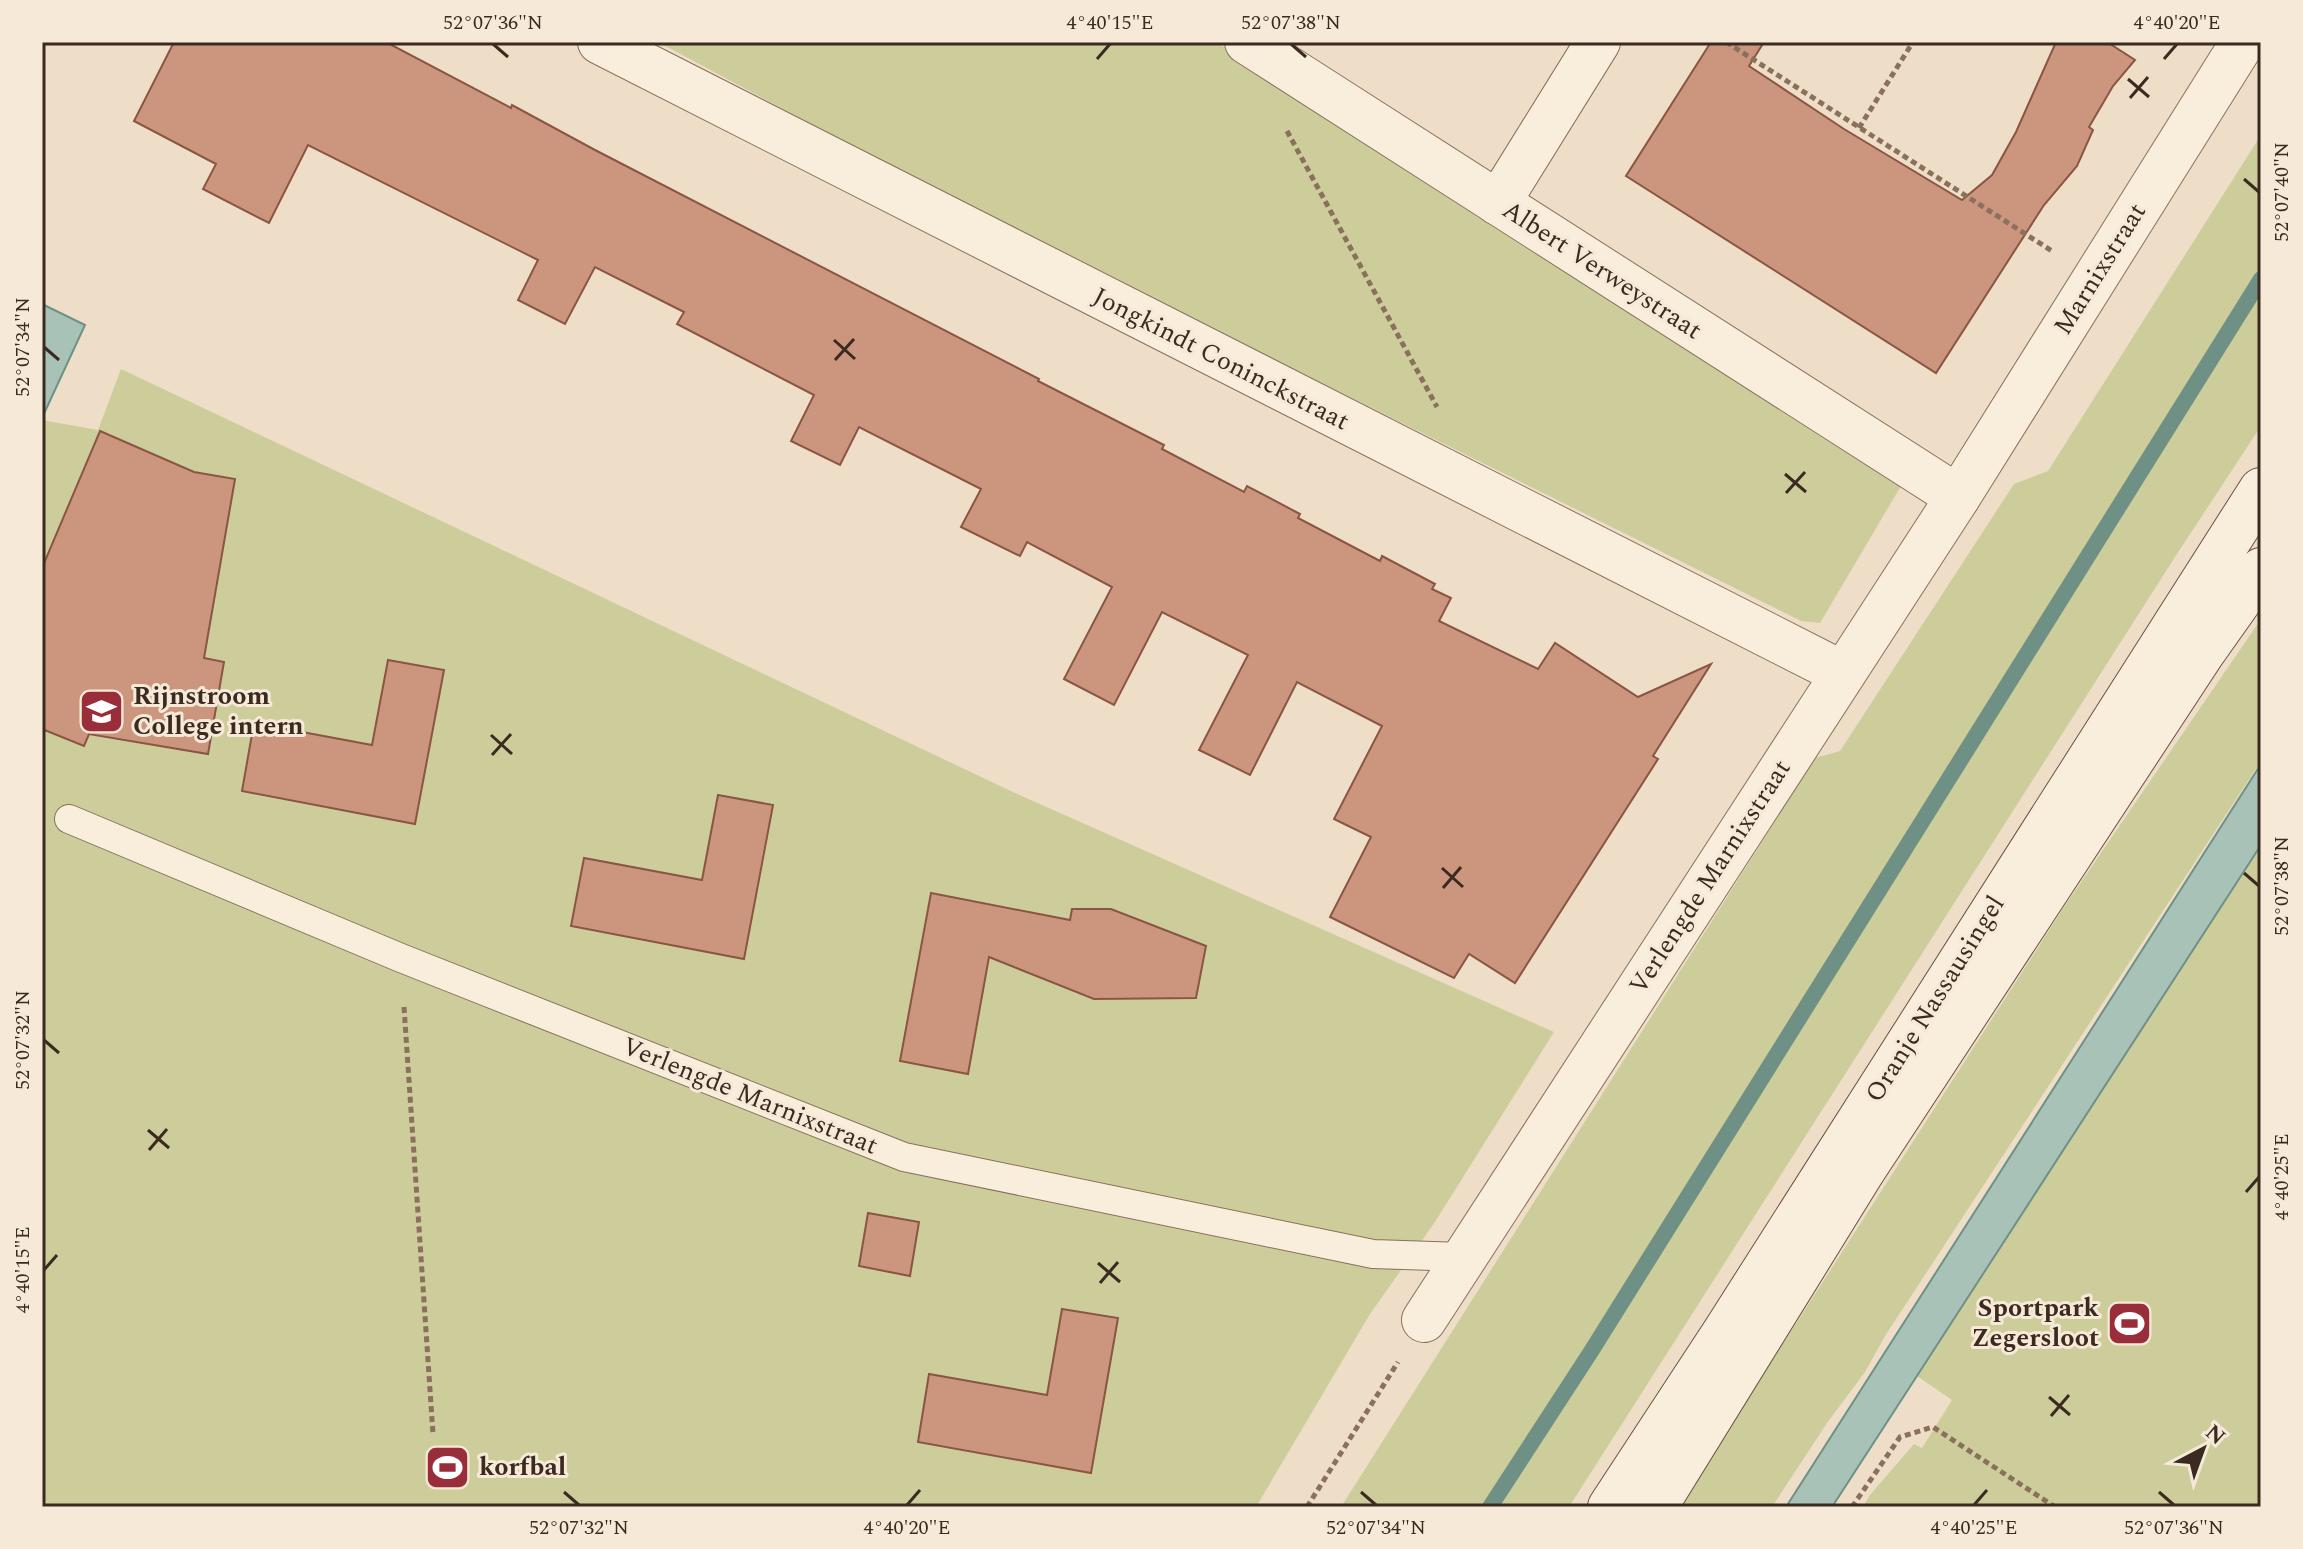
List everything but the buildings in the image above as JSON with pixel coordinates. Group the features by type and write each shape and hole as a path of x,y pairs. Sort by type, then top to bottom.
{"street":[{"name":"Jongkindt Coninckstraat","path":"600,42 1842,673"},
{"name":"Albert Verweystraat","path":"1247,42 1958,497"},
{"path":"1498,203 1598,42"},
{"name":"Marnixstraat","path":"1958,497 2243,42"},
{"name":"Oranje Nassausingel","path":"1610,1507 2261,490"},
{"name":"Verlengde Marnixstraat","path":"1424,1320 1958,497"},
{"name":"Oranje Nassausingel","path":"1655,1507 1862,1172 2203,652 2261,570"}],"lane":[{"name":"Verlengde Marnixstraat","path":"69,819 401,958 904,1157 1373,1254 1463,1257"}],"path":[{"path":"1726,42 2094,279"},
{"path":"1859,128 1913,42"},
{"path":"1284,124 1440,411"},
{"path":"401,958 433,1434"},
{"path":"1307,1507 1424,1320"},
{"path":"1852,1507 1900,1437 1933,1427 2055,1507"}],"green space":[{"path":"658,42 1216,42 1885,468 1901,486 1820,623 1801,621 957,202"},
{"path":"2261,135 2261,426 1569,1507 1341,1507 1815,758 1840,751 2014,484 2048,471"},
{"path":"121,369 1015,793 1554,1032 1435,1222 1370,1314 1256,1507 42,1507 42,420 98,430"},
{"path":"2261,619 2261,761 1885,1336 1865,1372 1772,1507 1678,1507 2064,907"},
{"name":"Sportpark Zegersloot","path":"2261,843 2261,1507 1863,1507 1914,1444 1922,1448 1952,1400 1917,1376"}],"shaded area":[{"path":"42,304 85,325 42,418"},
{"path":"2261,764 2261,845 1832,1507 1786,1507"}],"waterway":[{"path":"1490,1507 1592,1350 2261,279"}],"place":[{"name":"Rijnstroom College intern","path":"102,711"},
{"name":"Sportpark Zegersloot","path":"2130,1323"},
{"name":"korfbal","path":"448,1467"}]}
